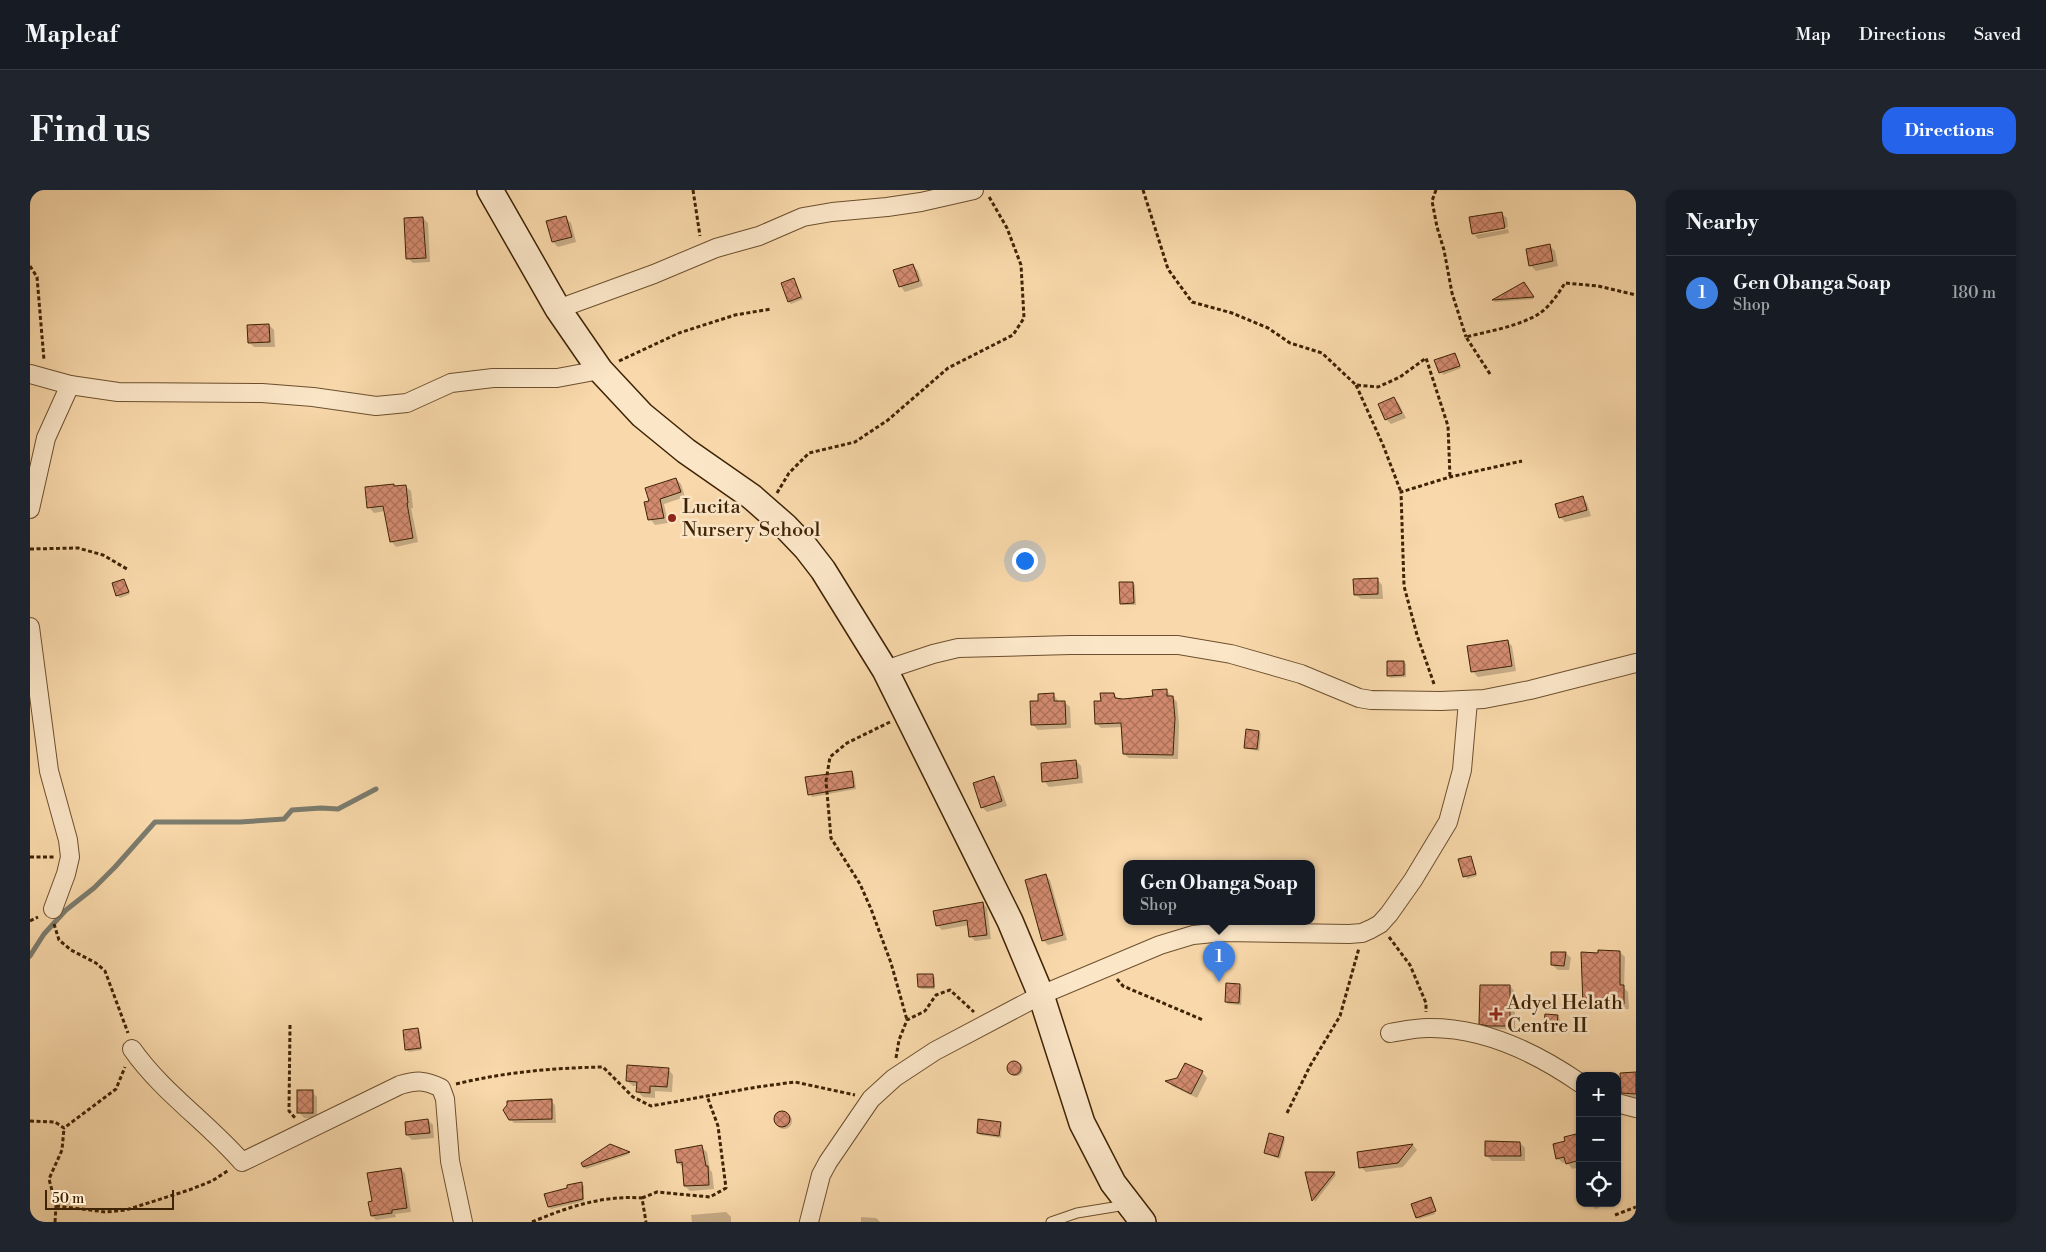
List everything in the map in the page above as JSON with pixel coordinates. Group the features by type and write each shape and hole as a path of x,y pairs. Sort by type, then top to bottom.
{"street":[{"path":"490,190 558,309 600,370 642,415 686,451 752,497 806,548 823,570 885,670 1010,921 1040,996 1082,1123 1102,1164 1136,1213"},
{"path":"558,309 803,218 832,212 920,202 974,190"},
{"path":"38,376 70,385 118,392 262,393 376,406 407,403 451,383 493,378 557,378 600,370"},
{"path":"30,509 46,438 70,385"},
{"path":"30,627 44,743 49,771 68,840 70,857 53,909"},
{"path":"885,670 958,648 1024,645 1178,645 1231,654 1301,674 1359,698 1371,700 1468,701 1530,690 1636,663"},
{"path":"809,1222 821,1175 871,1099 894,1078 935,1051 987,1023 1040,996 1160,945 1193,935 1224,932 1362,933 1380,924 1413,880 1448,822 1462,770 1468,701"},
{"path":"1390,1033 1427,1028 1486,1035 1518,1047 1557,1067 1576,1080"},
{"path":"132,1049 146,1069 225,1142 242,1162 400,1084 411,1081 426,1081 441,1088 445,1099 450,1161 463,1222"},
{"path":"1621,1104 1636,1108"}],"lane":[{"path":"1051,1222 1077,1213 1136,1213"}],"path":[{"path":"692,190 702,254"},
{"path":"768,512 789,473 809,453 855,442 888,420 948,368 1013,335 1024,318 1022,265 1007,228 985,190"},
{"path":"1143,190 1168,269 1192,302 1232,313 1268,328 1290,343 1322,353 1356,385 1401,492 1404,586 1426,666 1441,701"},
{"path":"1436,190 1432,201 1452,294 1466,337 1490,374"},
{"path":"30,266 37,277 38,376"},
{"path":"1466,337 1514,324 1538,314 1555,298 1565,283 1598,286 1636,295"},
{"path":"600,370 679,333 735,315 771,310"},
{"path":"1356,385 1378,387 1400,377 1426,358 1448,426 1450,477"},
{"path":"1401,492 1450,477 1522,461"},
{"path":"30,549 78,548 103,555 127,569"},
{"path":"894,1078 899,1040 906,1020 891,963 871,909 860,884 831,838 826,781 830,757 847,743 907,714"},
{"path":"30,857 70,857"},
{"path":"53,909 54,928 59,940 71,950 96,963 105,971 124,1018 132,1049 116,1089 64,1128 62,1150 49,1179 56,1206 54,1222"},
{"path":"1380,924 1410,965 1426,1003 1427,1028"},
{"path":"1287,1113 1310,1066 1340,1016 1358,957 1362,933"},
{"path":"1106,968 1123,986 1203,1020"},
{"path":"906,1020 925,1011 936,995 950,990 987,1023"},
{"path":"290,1025 289,1111 305,1130"},
{"path":"441,1088 482,1078 534,1070 603,1067 633,1097 651,1106 795,1082 871,1099"},
{"path":"532,1222 556,1212 602,1199 621,1196 642,1198 657,1192 710,1197 726,1188 718,1126 707,1096"},
{"path":"30,1121 55,1122 64,1128"},
{"path":"56,1206 106,1212 126,1210 212,1181 242,1162"},
{"path":"642,1198 646,1222"},
{"path":"1615,1215 1636,1207"}],"building":[{"path":"1502,212 1505,228 1472,234 1469,217"},
{"path":"566,216 572,237 552,242 546,221"},
{"path":"423,217 426,258 406,259 404,218"},
{"path":"1550,244 1553,261 1529,266 1526,249"},
{"path":"913,264 919,281 899,287 893,270"},
{"path":"794,278 801,297 788,302 781,283"},
{"path":"1524,282 1534,297 1492,300"},
{"path":"269,324 270,342 248,343 247,325"},
{"path":"1455,353 1460,366 1439,373 1434,360"},
{"path":"1394,397 1402,413 1385,420 1378,404"},
{"path":"676,478 681,492 660,499 664,518 648,520 644,502 649,501 645,488"},
{"path":"394,484 394,486 406,485 413,538 390,542 383,506 367,508 365,487"},
{"path":"1583,496 1587,510 1559,518 1555,504"},
{"path":"1378,578 1378,594 1354,595 1353,579"},
{"path":"124,579 129,592 116,596 112,583"},
{"path":"1119,582 1133,582 1134,603 1120,604"},
{"path":"1508,640 1512,666 1471,672 1467,646"},
{"path":"1387,661 1404,661 1404,675 1387,676"},
{"path":"1167,689 1167,696 1173,696 1175,718 1173,755 1123,754 1121,723 1095,724 1094,701 1101,701 1100,693 1114,693 1115,698 1123,699 1153,696 1152,690"},
{"path":"1054,693 1054,701 1065,701 1066,724 1031,725 1030,701 1038,701 1038,694"},
{"path":"1246,729 1259,731 1257,749 1244,748"},
{"path":"1076,760 1078,778 1042,782 1041,763"},
{"path":"852,771 854,787 808,795 805,777"},
{"path":"994,776 1002,801 981,808 973,783"},
{"path":"1471,856 1476,874 1463,877 1458,859"},
{"path":"1046,874 1063,935 1042,941 1025,880"},
{"path":"983,902 987,935 969,937 967,920 936,926 933,911"},
{"path":"1598,950 1620,951 1620,985 1624,985 1624,1004 1583,1005 1581,952 1598,953"},
{"path":"1551,952 1566,952 1564,966 1551,965"},
{"path":"917,974 933,974 934,987 918,987"},
{"path":"1226,983 1240,984 1239,1003 1225,1002"},
{"path":"1480,985 1510,985 1510,1026 1479,1024"},
{"path":"1545,1014 1558,1015 1556,1033 1543,1031"},
{"path":"418,1028 421,1048 405,1050 403,1030"},
{"path":"1011,1061 1017,1061 1021,1068 1017,1075 1011,1075 1007,1071 1007,1065"},
{"path":"1185,1063 1203,1071 1191,1094 1165,1081 1177,1078"},
{"path":"627,1065 669,1068 667,1087 650,1086 650,1093 636,1092 637,1082 626,1081"},
{"path":"1636,1072 1636,1094 1621,1093 1621,1073"},
{"path":"297,1090 313,1090 313,1113 297,1113"},
{"path":"552,1099 552,1119 509,1120 503,1110 507,1105 507,1101"},
{"path":"779,1111 785,1111 790,1116 788,1125 779,1127 774,1122 774,1116"},
{"path":"428,1119 430,1133 406,1135 405,1122"},
{"path":"978,1119 1001,1122 999,1136 977,1133"},
{"path":"1269,1133 1284,1137 1278,1157 1264,1153"},
{"path":"1576,1134 1576,1161 1566,1164 1564,1157 1556,1159 1553,1144 1565,1141 1564,1137"},
{"path":"1485,1141 1520,1142 1521,1156 1485,1156"},
{"path":"610,1144 630,1152 583,1167 581,1163"},
{"path":"1413,1144 1398,1163 1359,1168 1357,1152"},
{"path":"702,1145 706,1166 708,1166 709,1185 684,1186 682,1162 677,1163 675,1150"},
{"path":"401,1168 407,1208 392,1210 392,1213 371,1216 368,1202 372,1201 367,1173"},
{"path":"1305,1172 1335,1172 1312,1201"},
{"path":"582,1182 583,1199 548,1207 544,1194 567,1188 567,1185"},
{"path":"1431,1197 1436,1211 1416,1218 1411,1204"}],"waterway":[{"path":"30,956 44,934 66,910 94,888 155,822 240,822 284,819 292,810 338,809 376,789"}],"place":[{"name":"Lucita Nursery School","path":"672,518"},
{"name":"Gen Obanga Soap","path":"1219,982"},
{"name":"Adyel Helath Centre II","path":"1496,1014"}]}
